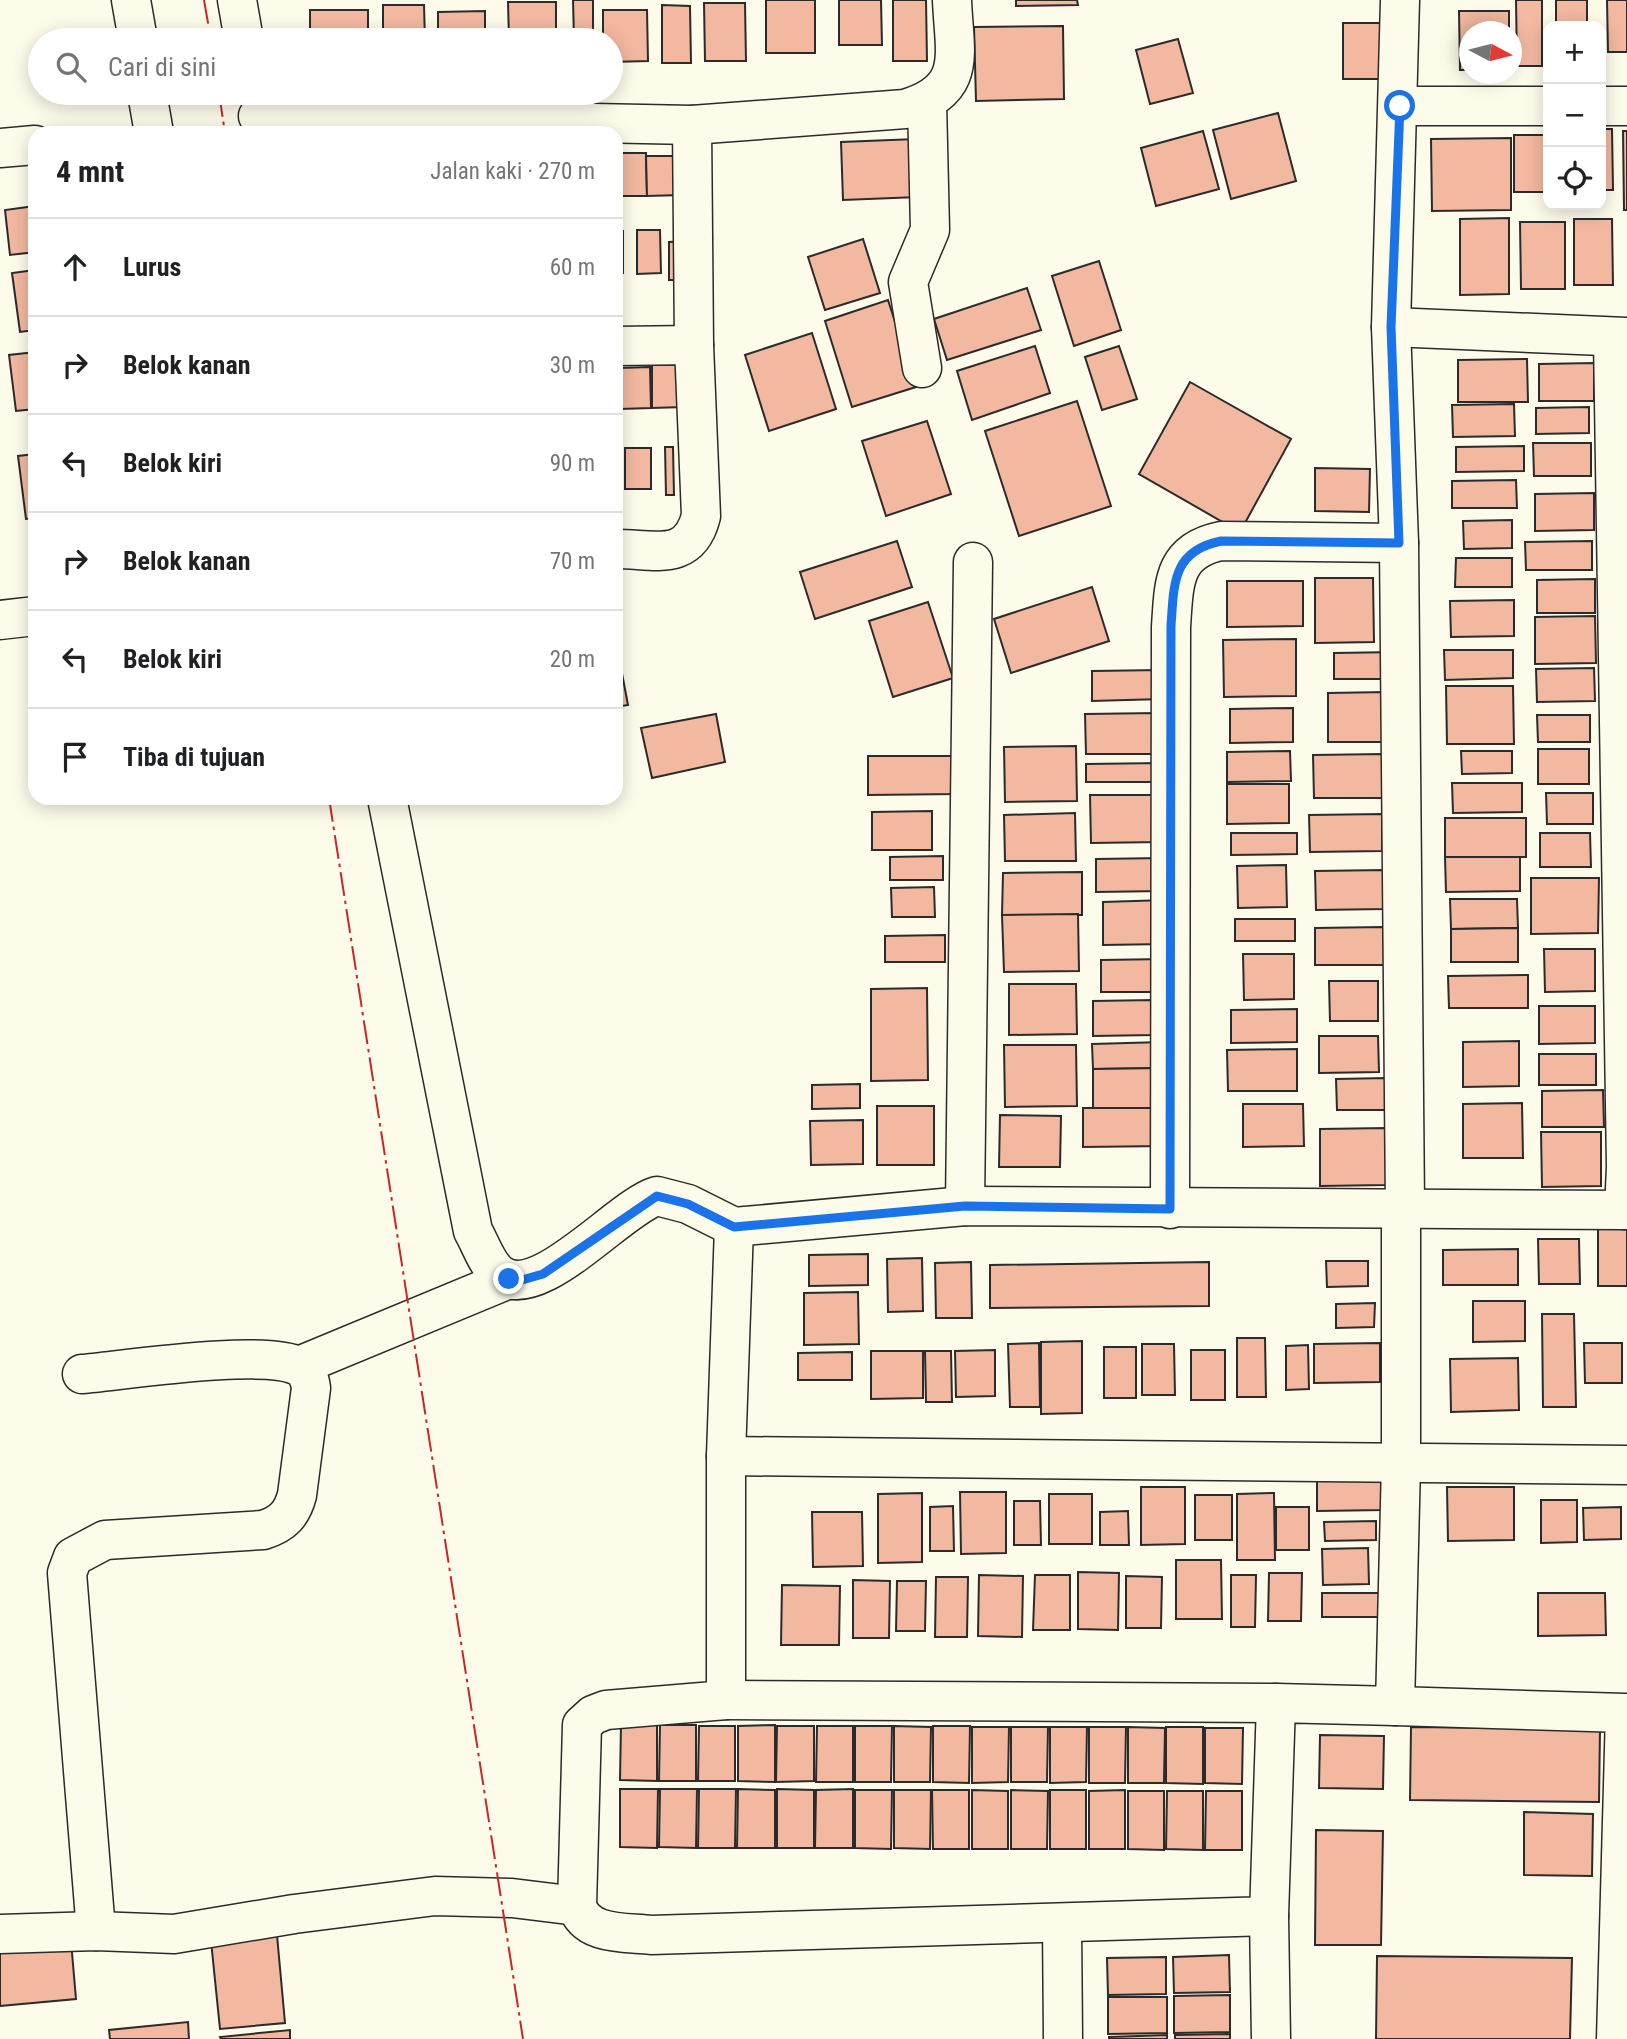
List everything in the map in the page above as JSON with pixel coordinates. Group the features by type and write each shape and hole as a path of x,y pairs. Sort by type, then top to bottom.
{"street":[{"path":"131,0 136,28"},
{"path":"237,0 242,28"},
{"path":"257,114 692,125 905,108 927,102 950,82 954,63 952,0"},
{"path":"1395,1706 1401,1464 1401,1226 1405,1207 1399,543 1391,327 1400,106 1400,0"},
{"path":"922,368 908,282 930,230 927,102"},
{"path":"148,105 150,126"},
{"path":"1400,106 1543,106"},
{"path":"1606,106 1627,106"},
{"path":"623,549 669,551 687,544 698,528 702,501 694,345 692,125"},
{"path":"0,148 28,146"},
{"path":"82,1374 261,1359 299,1366 509,1279 522,1280 543,1274 657,1196 688,1204 734,1227 965,1206 1626,1210 1620,337 1391,327"},
{"path":"623,346 694,345"},
{"path":"1170,1209 1171,626 1175,579 1190,553 1201,545 1221,541 1399,543"},
{"path":"965,1206 973,562"},
{"path":"0,620 28,617"},
{"path":"388,805 473,1231 494,1269 509,1279"},
{"path":"726,1700 726,1456 734,1227"},
{"path":"96,1931 67,1573 74,1557 105,1540 263,1530 277,1526 293,1509 300,1478 311,1388 309,1378 299,1366"},
{"path":"726,1456 1627,1465"},
{"path":"1269,1916 651,1935 597,1928 580,1916 577,1906 582,1725 593,1715 606,1710 726,1700 1276,1703 1626,1713 1623,1921 1616,2039"},
{"path":"1271,2039 1269,1916 1276,1703"},
{"path":"0,1934 96,1931 174,1934 294,1914 435,1896 512,1898 577,1906"},
{"path":"1062,1924 1063,2039"}],"building":[{"path":"573,0 593,0 593,28 574,28"},
{"path":"766,0 815,0 815,53 766,53"},
{"path":"839,0 881,0 882,45 839,45"},
{"path":"893,0 926,0 927,61 893,61"},
{"path":"1016,0 1077,0 1078,5 1016,6"},
{"path":"1516,0 1542,0 1542,66 1522,66 1522,21 1516,21"},
{"path":"1556,0 1587,0 1587,21 1556,21"},
{"path":"1607,0 1627,0 1627,52 1608,52"},
{"path":"508,2 556,2 556,28 509,28"},
{"path":"704,3 745,3 746,61 705,61"},
{"path":"383,5 424,5 425,28 383,28"},
{"path":"662,5 690,6 691,63 662,63"},
{"path":"310,10 368,10 368,28 310,28"},
{"path":"603,10 647,10 648,61 623,62 623,28 603,28"},
{"path":"485,11 485,28 438,28 438,12"},
{"path":"1459,11 1509,11 1509,21 1459,21"},
{"path":"1343,23 1385,23 1386,79 1343,79"},
{"path":"1063,26 1064,99 976,101 974,27"},
{"path":"1178,39 1193,93 1150,104 1136,50"},
{"path":"1278,113 1296,181 1231,199 1213,130"},
{"path":"1606,129 1612,129 1613,190 1606,190"},
{"path":"1203,131 1219,189 1156,206 1141,148"},
{"path":"1623,131 1627,131 1627,210 1624,210"},
{"path":"1514,135 1543,135 1543,192 1514,192"},
{"path":"1511,138 1511,210 1432,211 1431,139"},
{"path":"916,139 918,197 843,200 841,142"},
{"path":"623,153 646,153 647,196 623,196"},
{"path":"646,156 681,156 682,195 647,196"},
{"path":"28,207 28,253 10,255 5,210"},
{"path":"1509,218 1509,294 1460,295 1460,219"},
{"path":"1574,219 1612,219 1613,285 1574,285"},
{"path":"1520,222 1565,222 1565,289 1521,289"},
{"path":"637,230 660,230 661,273 637,274"},
{"path":"863,239 880,293 825,310 808,257"},
{"path":"686,241 686,280 669,280 669,242"},
{"path":"1099,261 1121,330 1074,346 1052,276"},
{"path":"28,271 28,331 20,332 12,273"},
{"path":"1027,288 1041,330 947,360 934,319"},
{"path":"888,300 916,387 852,407 825,321"},
{"path":"812,333 836,409 769,431 745,355"},
{"path":"1035,346 1050,393 972,420 957,371"},
{"path":"1119,346 1137,399 1102,410 1085,357"},
{"path":"28,353 28,410 16,411 9,355"},
{"path":"1527,359 1528,402 1458,402 1458,360"},
{"path":"1594,363 1594,401 1539,401 1539,364"},
{"path":"652,365 684,365 684,407 652,408"},
{"path":"650,367 651,408 623,409 623,368"},
{"path":"1190,382 1291,439 1240,532 1139,474"},
{"path":"1077,401 1111,506 1019,536 985,431"},
{"path":"1514,404 1515,436 1453,437 1452,405"},
{"path":"1589,407 1589,433 1536,434 1536,408"},
{"path":"927,421 951,494 886,516 862,441"},
{"path":"1533,443 1591,443 1591,476 1534,476"},
{"path":"1524,446 1524,471 1456,472 1456,447"},
{"path":"665,447 673,447 674,495 666,495"},
{"path":"625,448 651,448 651,489 625,489"},
{"path":"28,455 28,519 26,519 18,456"},
{"path":"1315,468 1370,469 1369,512 1315,511"},
{"path":"1516,480 1517,508 1452,508 1452,481"},
{"path":"1594,493 1594,530 1535,531 1535,494"},
{"path":"1512,520 1512,548 1464,549 1463,521"},
{"path":"897,541 912,587 815,619 800,572"},
{"path":"1592,541 1592,570 1526,570 1525,542"},
{"path":"1456,558 1512,558 1512,587 1455,587"},
{"path":"1315,578 1373,578 1374,642 1315,643"},
{"path":"1595,579 1595,613 1537,613 1537,580"},
{"path":"1227,581 1303,581 1303,626 1227,627"},
{"path":"1092,587 1109,641 1011,673 994,619"},
{"path":"1514,600 1514,636 1451,637 1450,601"},
{"path":"928,602 953,678 893,697 869,621"},
{"path":"1595,616 1596,663 1535,664 1535,617"},
{"path":"1296,639 1296,696 1224,697 1223,640"},
{"path":"1444,650 1513,650 1513,678 1445,680"},
{"path":"1398,652 1398,679 1334,679 1334,653"},
{"path":"1594,668 1595,701 1537,702 1536,669"},
{"path":"1161,670 1162,699 1092,701 1092,671"},
{"path":"623,679 628,705 623,706"},
{"path":"1446,686 1513,686 1514,744 1447,744"},
{"path":"1386,692 1387,742 1328,742 1328,693"},
{"path":"1293,708 1293,742 1230,743 1230,709"},
{"path":"1157,713 1157,754 1086,754 1085,714"},
{"path":"716,714 725,762 652,778 641,728"},
{"path":"1537,715 1590,715 1590,742 1538,742"},
{"path":"1076,746 1077,801 1005,802 1004,747"},
{"path":"1538,749 1589,749 1589,784 1538,784"},
{"path":"1290,751 1291,781 1227,782 1227,752"},
{"path":"1461,751 1512,751 1512,773 1462,774"},
{"path":"1384,754 1384,798 1314,798 1313,755"},
{"path":"868,756 958,756 958,794 868,795"},
{"path":"1162,763 1162,782 1086,782 1086,764"},
{"path":"1452,783 1522,783 1522,812 1453,813"},
{"path":"1227,784 1289,784 1289,823 1227,824"},
{"path":"1546,793 1593,793 1593,824 1547,824"},
{"path":"1090,795 1160,795 1160,842 1091,843"},
{"path":"932,811 932,850 872,850 872,812"},
{"path":"1075,813 1076,861 1005,861 1004,815"},
{"path":"1382,814 1382,851 1310,852 1309,815"},
{"path":"1445,818 1526,818 1526,857 1445,857"},
{"path":"1231,833 1297,833 1297,854 1231,855"},
{"path":"1540,833 1590,833 1591,867 1540,867"},
{"path":"943,856 943,880 890,880 890,857"},
{"path":"1445,857 1520,857 1520,891 1446,892"},
{"path":"1163,858 1163,891 1096,892 1096,859"},
{"path":"1286,865 1287,907 1238,908 1237,866"},
{"path":"1385,870 1385,909 1316,910 1315,871"},
{"path":"1082,872 1082,915 1002,915 1003,873"},
{"path":"1531,878 1599,878 1598,933 1531,934"},
{"path":"934,887 935,917 892,917 891,888"},
{"path":"1450,899 1517,899 1518,928 1451,929"},
{"path":"1166,900 1166,944 1103,945 1103,902"},
{"path":"1078,914 1079,971 1004,972 1002,915"},
{"path":"1235,919 1295,919 1295,941 1235,941"},
{"path":"1383,927 1384,965 1315,965 1315,928"},
{"path":"1518,928 1518,962 1451,962 1451,929"},
{"path":"945,935 945,962 885,962 885,936"},
{"path":"1544,949 1595,949 1595,991 1545,992"},
{"path":"1243,954 1294,954 1294,999 1244,1000"},
{"path":"1166,959 1166,992 1101,992 1101,960"},
{"path":"1528,975 1528,1008 1449,1008 1448,976"},
{"path":"1329,981 1378,981 1378,1021 1330,1021"},
{"path":"1009,984 1076,984 1077,1034 1009,1035"},
{"path":"927,988 928,1080 871,1081 871,989"},
{"path":"1154,1000 1154,1035 1093,1036 1093,1001"},
{"path":"1539,1006 1595,1006 1595,1043 1539,1044"},
{"path":"1297,1009 1297,1042 1231,1043 1231,1010"},
{"path":"1319,1036 1378,1036 1379,1072 1319,1073"},
{"path":"1519,1041 1519,1086 1463,1087 1463,1042"},
{"path":"1163,1042 1163,1068 1093,1069 1092,1044"},
{"path":"1004,1045 1076,1045 1077,1106 1005,1107"},
{"path":"1297,1049 1297,1091 1228,1091 1227,1050"},
{"path":"1539,1054 1596,1054 1596,1085 1539,1085"},
{"path":"1164,1068 1164,1108 1093,1109 1093,1069"},
{"path":"1387,1078 1386,1110 1337,1110 1336,1079"},
{"path":"860,1084 860,1108 812,1109 812,1085"},
{"path":"1603,1090 1604,1127 1542,1127 1542,1091"},
{"path":"1522,1103 1523,1158 1463,1158 1463,1104"},
{"path":"1243,1104 1303,1104 1304,1146 1243,1147"},
{"path":"877,1106 934,1106 934,1165 877,1165"},
{"path":"1083,1108 1164,1108 1164,1146 1083,1147"},
{"path":"1000,1115 1061,1116 1060,1167 999,1167"},
{"path":"863,1120 863,1164 811,1165 810,1121"},
{"path":"1386,1128 1386,1185 1320,1186 1320,1129"},
{"path":"1541,1132 1601,1132 1601,1186 1542,1187"},
{"path":"1598,1229 1627,1229 1627,1286 1598,1286"},
{"path":"1538,1239 1579,1239 1580,1284 1539,1284"},
{"path":"1518,1249 1518,1285 1443,1285 1443,1250"},
{"path":"868,1254 868,1285 809,1286 809,1255"},
{"path":"922,1258 923,1311 888,1312 887,1259"},
{"path":"1326,1261 1368,1261 1368,1286 1327,1287"},
{"path":"971,1262 972,1318 936,1318 935,1263"},
{"path":"1209,1262 1209,1306 990,1308 990,1265"},
{"path":"858,1292 859,1344 804,1345 804,1293"},
{"path":"1473,1301 1525,1301 1525,1341 1473,1342"},
{"path":"1375,1303 1374,1327 1336,1328 1336,1304"},
{"path":"1542,1314 1574,1314 1576,1407 1543,1407"},
{"path":"1237,1338 1265,1338 1266,1397 1237,1397"},
{"path":"1082,1341 1082,1413 1041,1414 1041,1342"},
{"path":"1039,1343 1040,1407 1010,1407 1008,1344"},
{"path":"1380,1343 1380,1382 1314,1383 1314,1344"},
{"path":"1584,1343 1622,1343 1622,1383 1585,1383"},
{"path":"1142,1344 1174,1344 1175,1395 1142,1395"},
{"path":"1308,1345 1309,1389 1286,1390 1286,1346"},
{"path":"1104,1347 1136,1347 1136,1398 1104,1398"},
{"path":"995,1350 995,1396 956,1397 955,1351"},
{"path":"1191,1350 1225,1350 1225,1400 1191,1400"},
{"path":"871,1351 923,1351 923,1398 871,1399"},
{"path":"925,1351 951,1351 952,1402 926,1402"},
{"path":"852,1352 852,1380 798,1380 798,1353"},
{"path":"1518,1358 1519,1410 1451,1412 1450,1359"},
{"path":"1385,1480 1384,1510 1317,1511 1317,1481"},
{"path":"1141,1487 1185,1487 1185,1544 1141,1545"},
{"path":"1447,1487 1514,1487 1514,1540 1448,1541"},
{"path":"960,1492 1006,1492 1006,1553 961,1554"},
{"path":"922,1493 922,1562 878,1563 878,1494"},
{"path":"1274,1493 1275,1560 1237,1560 1237,1494"},
{"path":"1049,1494 1092,1494 1092,1544 1049,1544"},
{"path":"1195,1495 1232,1495 1232,1540 1195,1540"},
{"path":"1541,1500 1577,1500 1577,1542 1541,1543"},
{"path":"1014,1501 1040,1501 1041,1545 1014,1545"},
{"path":"953,1506 954,1551 930,1551 930,1507"},
{"path":"1276,1507 1309,1507 1309,1550 1276,1550"},
{"path":"1621,1507 1621,1539 1584,1540 1583,1508"},
{"path":"1128,1511 1129,1545 1100,1545 1100,1512"},
{"path":"812,1512 862,1512 863,1566 813,1567"},
{"path":"1376,1521 1376,1540 1325,1541 1324,1522"},
{"path":"1368,1548 1369,1584 1323,1585 1322,1549"},
{"path":"1176,1560 1221,1560 1222,1619 1176,1619"},
{"path":"1078,1572 1119,1573 1118,1630 1078,1629"},
{"path":"1269,1573 1302,1573 1301,1621 1268,1621"},
{"path":"979,1575 1023,1576 1022,1637 978,1636"},
{"path":"1035,1575 1070,1575 1070,1630 1033,1630"},
{"path":"1231,1575 1256,1575 1255,1627 1231,1627"},
{"path":"1126,1576 1162,1577 1161,1628 1126,1628"},
{"path":"936,1577 968,1577 967,1637 935,1637"},
{"path":"853,1580 890,1581 889,1638 853,1638"},
{"path":"897,1581 926,1581 925,1631 896,1631"},
{"path":"782,1585 840,1586 839,1645 781,1645"},
{"path":"1322,1593 1379,1593 1379,1617 1322,1617"},
{"path":"1538,1593 1605,1593 1606,1635 1538,1636"},
{"path":"621,1725 657,1725 657,1781 620,1780"},
{"path":"660,1725 696,1725 696,1781 659,1781"},
{"path":"775,1725 775,1782 738,1781 738,1726"},
{"path":"699,1726 735,1726 735,1781 698,1781"},
{"path":"777,1726 814,1726 814,1781 776,1782"},
{"path":"817,1726 853,1726 853,1782 816,1782"},
{"path":"855,1726 892,1726 891,1782 855,1782"},
{"path":"894,1726 931,1727 930,1782 894,1782"},
{"path":"933,1726 970,1726 969,1783 933,1782"},
{"path":"972,1727 1009,1727 1008,1782 972,1783"},
{"path":"1011,1727 1048,1727 1047,1782 1011,1782"},
{"path":"1050,1727 1087,1727 1086,1782 1050,1783"},
{"path":"1089,1727 1126,1727 1125,1783 1089,1783"},
{"path":"1128,1727 1165,1728 1164,1783 1128,1783"},
{"path":"1166,1727 1203,1727 1203,1784 1166,1783"},
{"path":"1411,1727 1600,1729 1599,1802 1410,1800"},
{"path":"1205,1728 1243,1728 1242,1784 1205,1783"},
{"path":"1320,1735 1384,1736 1383,1789 1319,1788"},
{"path":"620,1789 658,1789 657,1848 620,1847"},
{"path":"660,1789 697,1789 696,1848 659,1847"},
{"path":"699,1789 736,1789 735,1848 698,1848"},
{"path":"738,1789 775,1790 775,1848 737,1848"},
{"path":"777,1789 814,1790 814,1848 777,1848"},
{"path":"853,1789 853,1848 815,1848 816,1790"},
{"path":"855,1790 892,1790 891,1849 855,1848"},
{"path":"894,1790 931,1790 930,1849 894,1848"},
{"path":"932,1790 969,1790 969,1849 933,1849"},
{"path":"972,1790 1008,1791 1008,1849 972,1849"},
{"path":"1011,1790 1048,1791 1047,1849 1011,1849"},
{"path":"1050,1790 1086,1790 1086,1849 1050,1849"},
{"path":"1125,1790 1125,1849 1089,1849 1089,1791"},
{"path":"1128,1791 1164,1791 1164,1850 1128,1849"},
{"path":"1167,1791 1203,1791 1203,1850 1166,1849"},
{"path":"1206,1791 1242,1791 1242,1850 1205,1850"},
{"path":"1524,1812 1593,1814 1592,1876 1524,1875"},
{"path":"1316,1830 1383,1831 1381,1945 1315,1945"},
{"path":"277,1935 285,2023 220,2029 211,1941"},
{"path":"71,1941 76,1999 0,2006 0,1947"},
{"path":"1229,1955 1230,1992 1174,1993 1173,1957"},
{"path":"1377,1956 1572,1958 1570,2039 1376,2039"},
{"path":"1166,1957 1166,1994 1108,1995 1107,1958"},
{"path":"1230,1995 1230,2032 1174,2033 1174,1996"},
{"path":"1108,1997 1167,1997 1167,2033 1108,2034"},
{"path":"188,2022 189,2039 110,2039 109,2030"},
{"path":"290,2030 290,2039 220,2037"},
{"path":"1230,2034 1230,2039 1175,2039 1175,2035"},
{"path":"1167,2035 1167,2039 1109,2039 1109,2037"}],"power":[{"path":"204,0 209,28"},
{"path":"221,105 224,126"},
{"path":"330,805 523,2039"}],"route":[{"path":"509,1279 522,1280 543,1274 657,1196 688,1204 734,1227 965,1206 1170,1209 1171,626 1175,579 1190,553 1201,545 1221,541 1399,543 1391,327 1400,106"}]}
